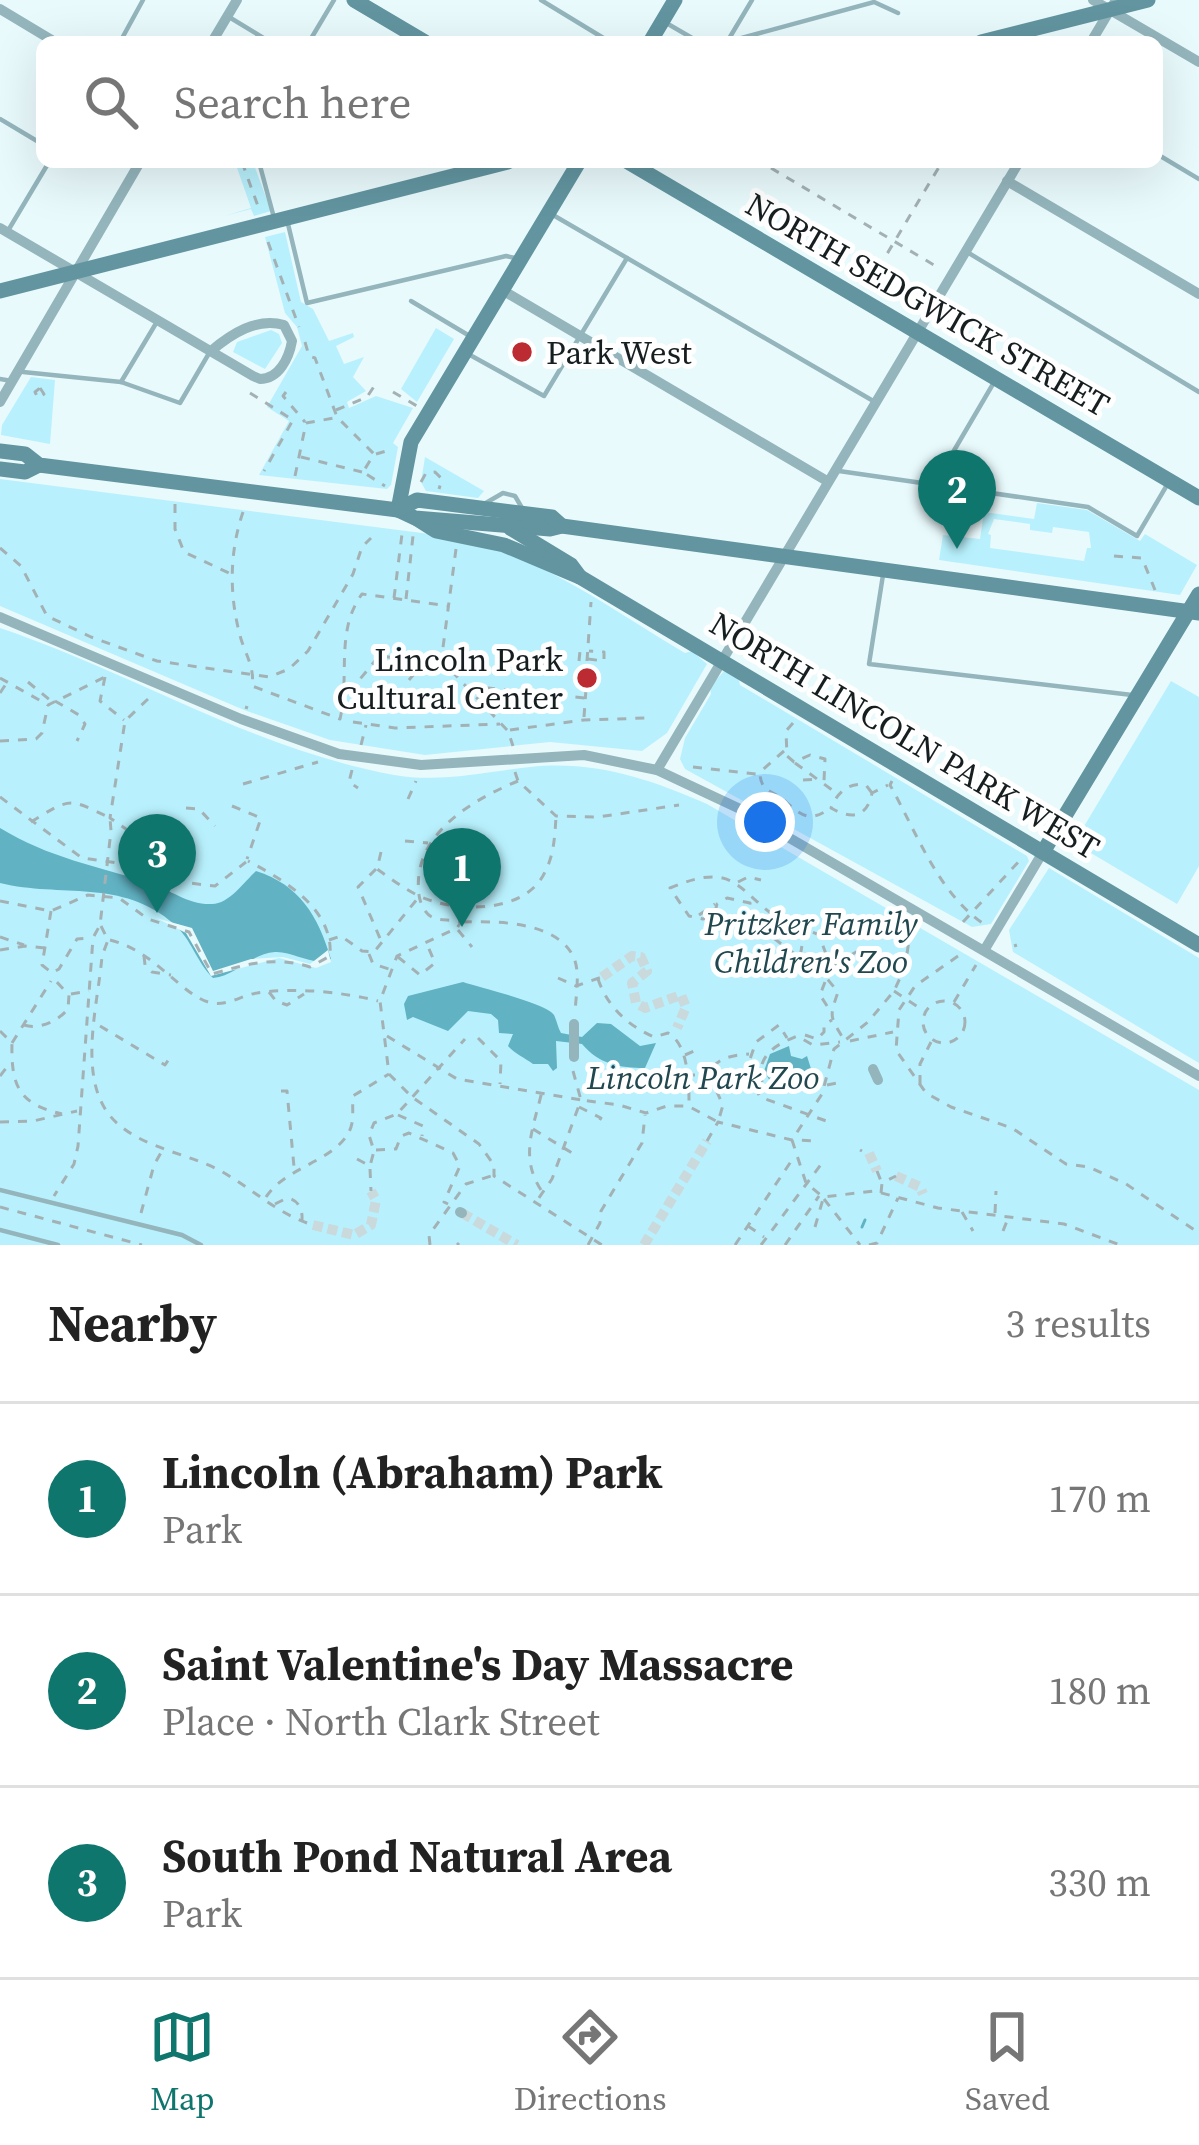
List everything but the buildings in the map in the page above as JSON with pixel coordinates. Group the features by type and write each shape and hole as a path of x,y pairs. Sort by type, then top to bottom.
{"street":[{"path":"216,36 238,0"},
{"path":"354,0 414,36"},
{"path":"654,36 676,0"},
{"path":"1093,0 1113,5 1160,36"},
{"path":"1002,36 1148,0"},
{"path":"1094,36 1113,5"},
{"path":"0,9 45,36"},
{"path":"1163,38 1199,62"},
{"path":"0,402 10,377 136,168"},
{"path":"0,291 485,168"},
{"path":"398,510 411,442 575,168"},
{"name":"NORTH SEDGWICK STREET","path":"638,168 1199,498"},
{"path":"657,770 1015,168"},
{"path":"1007,181 1199,294"},
{"path":"3,230 253,376 268,379 284,363 292,341 284,325 269,321 231,333 211,350"},
{"path":"502,290 831,476"},
{"path":"0,451 25,454 39,465 398,510 415,518 550,529 562,526 1194,612"},
{"path":"0,469 25,472 39,465"},
{"path":"398,510 417,500 552,518 562,526"},
{"name":"NORTH LINCOLN PARK WEST","path":"480,508 557,556 580,577"},
{"name":"NORTH LINCOLN PARK WEST","path":"415,518 436,531 497,542 580,577 1199,945"},
{"path":"557,556 562,526"},
{"path":"985,949 1137,696 1194,612 1199,594"},
{"path":"0,617 251,724 357,758 436,765 584,754 657,770 722,800 1199,1076"},
{"path":"574,1024 574,1057"}],"lane":[{"path":"123,36 143,0"},
{"path":"313,36 334,0"},
{"path":"541,0 600,36"},
{"path":"731,36 752,0"},
{"path":"749,36 874,2 898,13"},
{"path":"227,17 260,36"},
{"path":"663,21 689,36"},
{"path":"0,119 36,140"},
{"path":"1163,158 1199,179"},
{"path":"3,230 45,168"},
{"path":"261,168 307,303 506,256 521,259"},
{"path":"548,213 875,401"},
{"path":"965,251 1199,392"},
{"path":"411,301 544,396 627,258"},
{"path":"121,382 158,320"},
{"path":"10,377 121,382 179,403 211,350"},
{"path":"934,485 996,379"},
{"path":"831,476 1088,507 1137,536 1170,481"},
{"path":"884,569 869,664 1137,696"},
{"path":"0,1190 182,1235 201,1245"},
{"path":"0,1230 58,1245"}],"path":[{"path":"244,168 259,209"},
{"path":"771,168 939,268"},
{"path":"869,284 938,168"},
{"path":"268,242 309,356 315,358 337,417 374,454"},
{"path":"334,410 367,398 375,385"},
{"path":"23,391 35,392"},
{"path":"286,392 283,396 306,423"},
{"path":"393,392 418,406"},
{"path":"250,393 293,420 306,423 337,417"},
{"path":"264,471 293,420"},
{"path":"295,476 306,423"},
{"path":"363,472 374,454 393,449"},
{"path":"300,456 363,472 386,486"},
{"path":"421,482 429,471 438,474 441,486 432,492"},
{"path":"175,504 175,530 184,552 230,574"},
{"path":"243,512 230,574 237,625 254,674 252,686 340,719 346,688 347,622 362,594 449,606"},
{"path":"400,599 402,534"},
{"path":"398,610 413,536"},
{"path":"0,548 21,566 47,616 91,638 157,661 202,665 229,674 280,674 308,651 371,538"},
{"path":"457,541 444,640 446,664 508,730 513,746"},
{"path":"400,550 412,551"},
{"path":"1114,556 1142,558 1155,590"},
{"path":"579,661 580,651 588,651 604,652 604,661 587,660 588,651 591,602"},
{"path":"347,622 357,623"},
{"path":"433,639 444,640"},
{"path":"346,688 362,678 380,656 397,658"},
{"path":"538,663 546,664"},
{"path":"409,680 419,668 446,664"},
{"path":"40,736 52,702 105,677 100,701 125,722"},
{"path":"0,678 83,719 77,741"},
{"path":"19,689 26,681 52,702"},
{"path":"0,693 7,682"},
{"path":"466,686 585,698"},
{"path":"576,697 577,688"},
{"path":"584,720 586,689"},
{"path":"52,1203 74,1164 93,938 100,925 125,722 148,698"},
{"path":"508,730 524,725 647,718"},
{"path":"353,722 395,728 503,724"},
{"path":"759,775 784,751 785,731 793,723"},
{"path":"360,747 366,724"},
{"path":"0,742 40,736"},
{"path":"40,736 46,745"},
{"path":"784,751 836,794"},
{"path":"794,762 810,754 825,759 822,780"},
{"path":"243,784 317,762"},
{"path":"701,774 693,766 759,775"},
{"path":"352,770 350,782 358,788"},
{"path":"515,772 518,781 556,816 598,817 679,806"},
{"path":"759,775 764,789 802,816 814,818 831,808 836,794 857,784 866,785 872,794"},
{"path":"803,780 822,780"},
{"path":"408,799 416,781"},
{"path":"368,952 383,944 419,896 430,843 482,796 518,781"},
{"path":"831,808 844,816 857,816 872,794 891,783 942,880 969,915 987,926"},
{"path":"0,796 82,858 153,868 189,884 215,886 248,861 261,818 232,806"},
{"path":"31,822 73,800 129,831"},
{"path":"186,808 199,809 214,826"},
{"path":"377,869 419,896 451,906 500,904 520,898 547,870 556,816"},
{"path":"405,841 430,843"},
{"path":"381,852 377,869 358,887 383,944"},
{"path":"963,922 1022,858"},
{"path":"0,902 51,911 88,895 118,898 148,919 189,932 212,974 254,962 286,960 310,967 330,956 323,923 297,889 248,861"},
{"path":"689,916 670,888 712,876 736,883 752,900 796,928 819,935 827,965 820,995 845,1042"},
{"path":"736,883 761,880"},
{"path":"677,899 683,886"},
{"path":"419,896 430,916 552,936 570,950 576,986 574,1024"},
{"path":"698,916 732,897 752,900"},
{"path":"751,920 752,900"},
{"path":"689,916 714,916 717,904"},
{"path":"24,1025 32,1028 68,1009 69,995 43,968 51,911"},
{"path":"682,925 689,916"},
{"path":"742,922 751,920"},
{"path":"751,920 800,958 802,945 796,928"},
{"path":"461,922 397,956 380,1001 389,1074 412,1097 478,1144 494,1165 494,1176"},
{"path":"100,925 108,940 144,953 198,997 215,1004 269,992 380,1001"},
{"path":"860,1245 806,1183 792,1140 825,1085 834,1049 868,1022 894,991 905,968 910,927"},
{"path":"457,928 472,946"},
{"path":"329,940 340,936 368,952 374,964 392,970"},
{"path":"0,937 46,948"},
{"path":"62,1114 39,1108 14,1083 12,1043 75,940 93,938"},
{"path":"108,940 102,956 92,1080 117,1124 214,1168 266,1199 280,1214 313,1226"},
{"path":"397,956 420,975 435,964 426,942"},
{"path":"0,950 26,946"},
{"path":"827,965 846,963 863,948"},
{"path":"824,951 851,955"},
{"path":"824,951 816,970 838,992 829,1009"},
{"path":"144,953 152,972 173,975"},
{"path":"958,956 904,997 896,1031 898,1058 920,1086 951,1107 1017,1131 1066,1164 1089,1167 1126,1184 1199,1233"},
{"path":"953,1003 976,965"},
{"path":"558,978 576,986 600,978 603,994 617,1006 626,1024 653,1037 674,1035"},
{"path":"69,995 89,991"},
{"path":"894,991 925,1012"},
{"path":"269,992 287,1005 305,993"},
{"path":"940,1001 953,1003 963,1013 963,1031 950,1042 932,1040 925,1030 925,1012 940,1001"},
{"path":"805,1035 817,1039 832,1019"},
{"path":"96,1025 163,1064 173,1061"},
{"path":"788,1040 778,1025 766,1032 749,1054 744,1076 751,1082 762,1080 760,1068 768,1052 799,1036 813,1045 896,1031"},
{"path":"677,1028 674,1035 684,1055 688,1106"},
{"path":"0,1030 12,1043"},
{"path":"766,1032 777,1046"},
{"path":"386,1035 457,1079 542,1091 580,1104 599,1121"},
{"path":"478,1038 501,1060 500,1085"},
{"path":"371,1191 371,1128 379,1119 397,1114 465,1040"},
{"path":"920,1086 920,1064 932,1040"},
{"path":"684,1055 700,1049"},
{"path":"709,1075 716,1062 749,1054"},
{"path":"535,1203 552,1179 580,1104 574,1057"},
{"path":"0,1076 11,1062"},
{"path":"746,1065 760,1068"},
{"path":"266,1199 280,1178 338,1144 351,1129 353,1096 389,1074"},
{"path":"686,1076 709,1075"},
{"path":"707,1141 723,1106 709,1075"},
{"path":"579,1087 585,1081"},
{"path":"825,1085 843,1082"},
{"path":"755,1087 760,1097 829,1121"},
{"path":"281,1091 287,1091 295,1170"},
{"path":"542,1091 531,1128 529,1163 542,1192"},
{"path":"580,1104 619,1105 646,1114 667,1106 688,1106 718,1122 792,1140 819,1141"},
{"path":"0,1122 32,1121 79,1110"},
{"path":"397,1114 423,1126 422,1137"},
{"path":"590,1242 601,1210 643,1143 646,1114"},
{"path":"531,1128 572,1154"},
{"path":"374,1151 396,1149 401,1136 410,1132 453,1153 459,1161 444,1202 458,1211"},
{"path":"137,1225 154,1165 164,1148"},
{"path":"735,1245 795,1156"},
{"path":"357,1160 370,1166"},
{"path":"761,1245 822,1163"},
{"path":"878,1171 881,1193"},
{"path":"438,1223 451,1226 466,1184 494,1176 601,1245"},
{"path":"882,1183 896,1176"},
{"path":"995,1214 996,1191"},
{"path":"822,1196 881,1193 1086,1230 1120,1245"},
{"path":"815,1227 822,1196"},
{"path":"786,1245 822,1196"},
{"path":"272,1205 291,1198 303,1212 302,1222"},
{"path":"869,1245 878,1244 898,1198"},
{"path":"961,1200 961,1210 973,1231"},
{"path":"0,1208 142,1245"},
{"path":"956,1218 961,1210"},
{"path":"430,1245 429,1235 438,1223 458,1211"},
{"path":"1003,1231 1010,1215"},
{"path":"748,1226 766,1238"}],"green space":[{"path":"237,168 255,168 271,211 254,216 251,209 224,216 251,208"},
{"path":"285,232 301,302 313,309 329,341 353,333 354,337 336,346 344,364 364,357 353,377 366,391 347,402 349,408 376,396 413,408 393,443 398,447 387,489 259,475 289,421 267,407 302,346 297,327 285,313 265,237"},
{"path":"436,328 454,339 417,402 401,389"},
{"path":"271,330 282,343 265,369 233,352 237,342"},
{"path":"31,377 55,380 50,444 1,435 2,425"},
{"path":"425,457 484,491 478,498 426,491 421,482"},
{"path":"0,479 461,538 549,572 685,653 692,651 707,664 667,733 642,751 550,742 425,755 330,740 244,710 0,606"},
{"path":"1037,503 1087,510 1140,541 1145,534 1197,565 1180,595 939,560 943,535 980,539 984,512 1034,519","holes":["994,519 1030,524 1030,530 1052,533 1053,527 1089,532 1091,548 1084,561 990,548 988,534"]},
{"path":"0,628 242,729 341,763 428,778 577,766 643,779 707,804 1199,1090 1199,1245 0,1245"},
{"path":"724,671 738,677 740,685 1027,856 1029,861 991,924 972,927 685,769 680,759 685,738 711,694 710,687"},
{"path":"1171,681 1199,697 1199,866 1177,904 1074,843"},
{"path":"1049,868 1199,958 1199,1063 1013,952 1009,930"}],"shaded area":[{"path":"0,828 55,854 203,904 224,900 256,871 284,885 305,904 331,959 317,961 275,952 213,978 174,924 133,900 0,883"},
{"path":"463,982 549,1010 561,1033 582,1037 597,1023 611,1024 640,1046 656,1043 645,1068 610,1064 582,1044 556,1041 557,1068 553,1071 548,1064 533,1064 510,1049 513,1034 499,1033 498,1020 491,1014 468,1011 448,1031 413,1017 407,1020 404,1004 408,996"},
{"path":"789,1046 791,1056 807,1056 812,1072 808,1084 794,1093 786,1093 794,1077 786,1067 778,1069 770,1081 764,1071 770,1054"}],"pier":[{"path":"156,918 192,928 213,971 251,959 283,957 310,964 328,950 331,962 316,968 279,958 211,976 186,933"}],"waterway":[{"path":"862,1227 865,1220"}],"tunnel":[{"path":"602,977 632,956 641,957 647,971 632,983 636,1003 645,1008 681,995 686,1007 677,1028"},
{"path":"644,1245 707,1141"},
{"path":"869,1153 877,1171"},
{"path":"896,1176 920,1187 923,1194"},
{"path":"313,1225 354,1235 371,1225 376,1200 371,1191"},
{"path":"462,1213 517,1245"}],"place":[{"name":"Park West","path":"522,352"},
{"name":"Saint Valentine's Day Massacre","path":"957,549"},
{"name":"Lincoln Park Cultural Center","path":"587,678"},
{"name":"South Pond Natural Area","path":"157,913"},
{"name":"Lincoln (Abraham) Park","path":"462,927"}],"park label":[{"name":"Pritzker Family Children's Zoo","path":"811,942"},
{"name":"Lincoln Park Zoo","path":"703,1077"}]}
